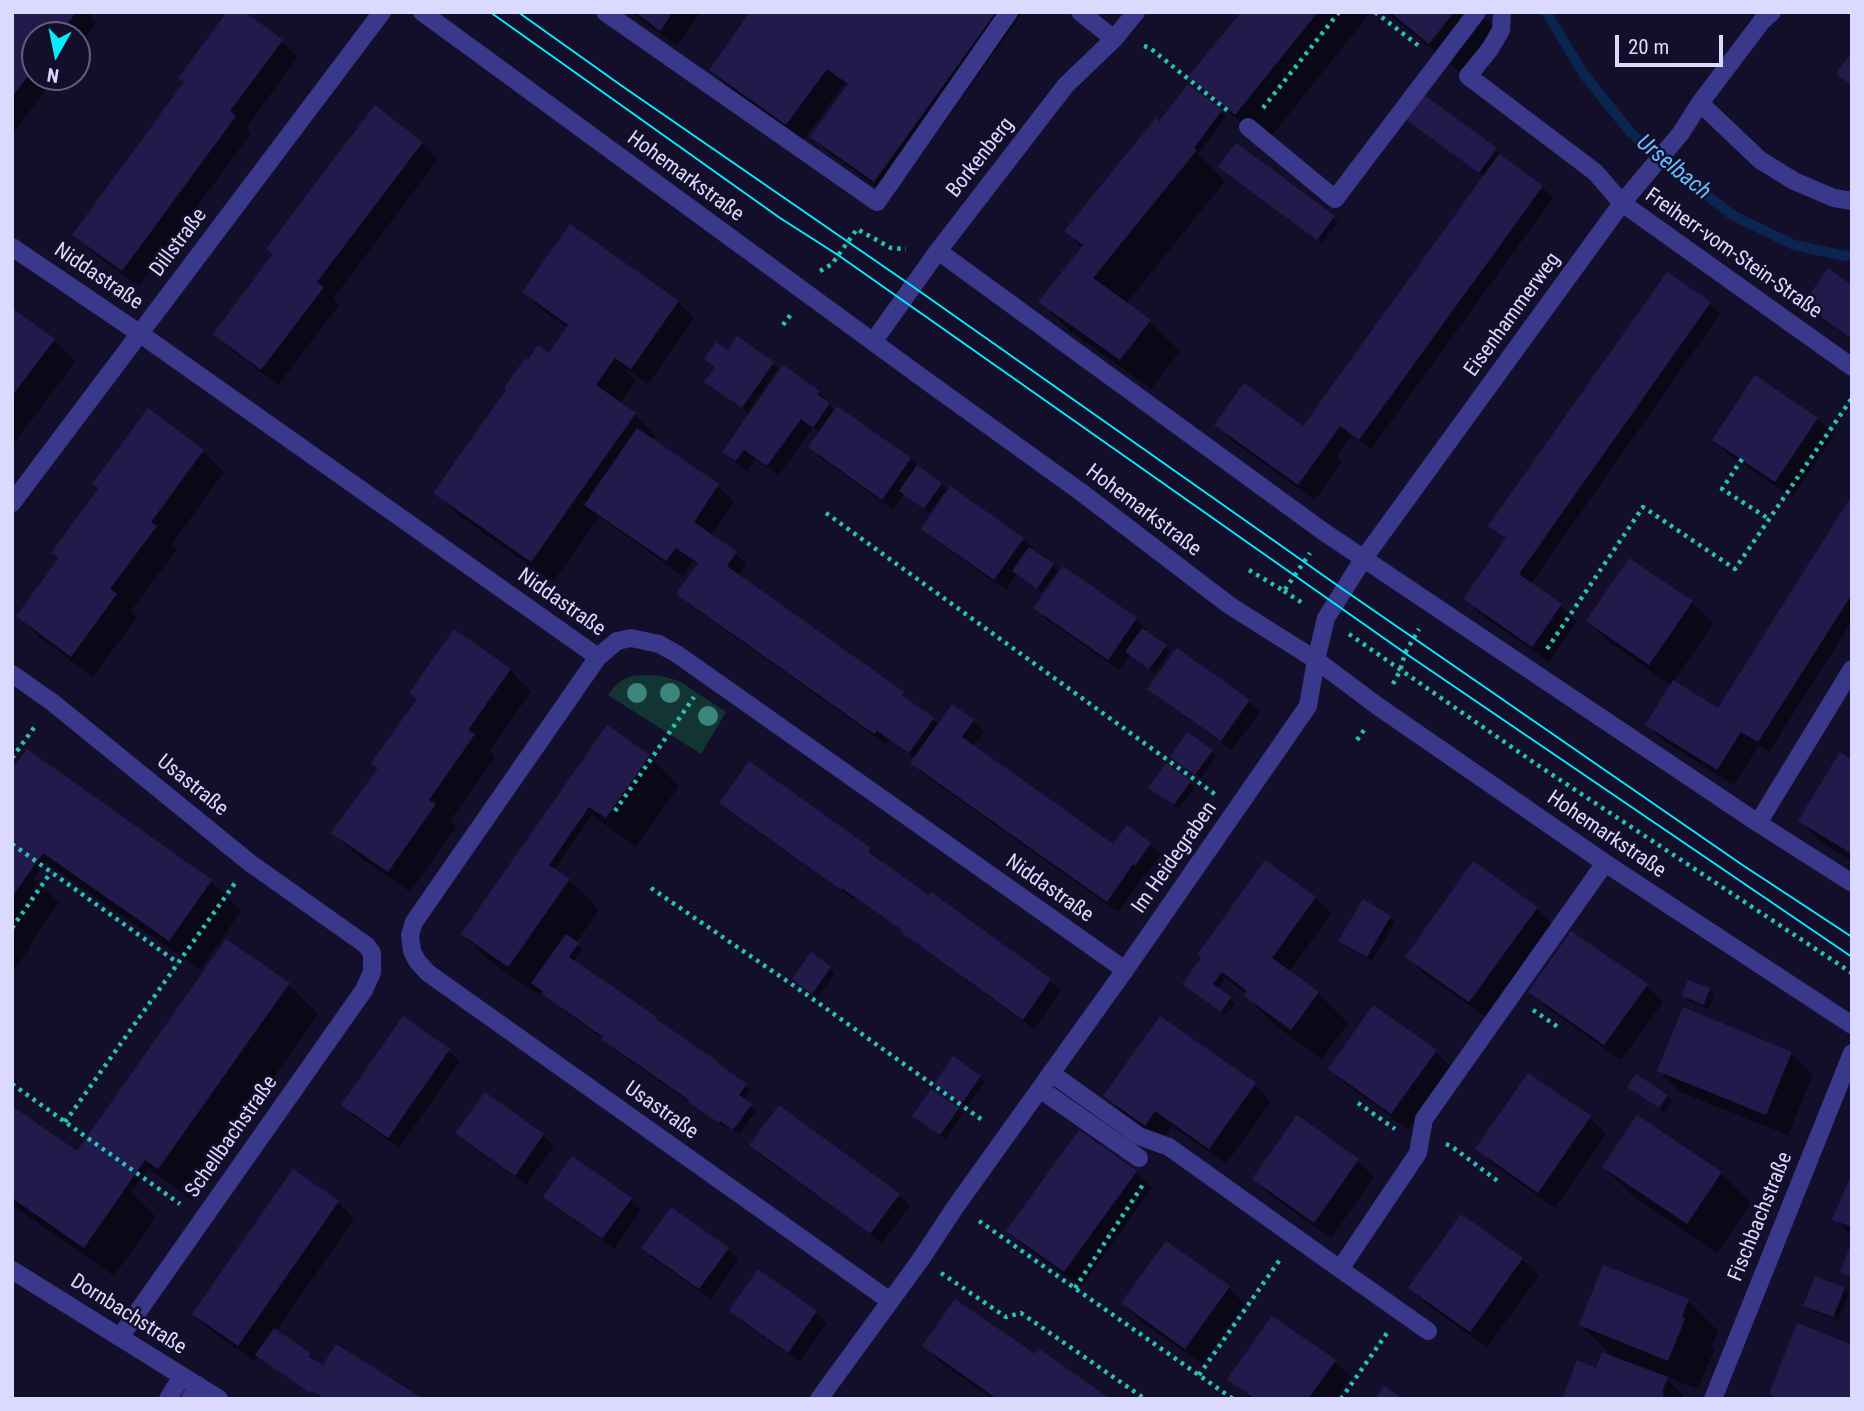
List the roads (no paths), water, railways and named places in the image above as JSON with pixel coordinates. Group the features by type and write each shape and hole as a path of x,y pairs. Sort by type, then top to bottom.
{"street":[{"name":"Dillstraße","path":"12,503 382,12"},
{"name":"Hohemarkstraße","path":"422,12 1081,492 1229,605 1316,660 1379,707 1605,863 1852,1025"},
{"path":"605,12 877,202 1009,12"},
{"path":"1080,12 1114,39"},
{"name":"Borkenberg","path":"873,342 938,251 1066,85 1114,39 1136,12"},
{"path":"1248,127 1335,200 1477,12"},
{"name":"Freiherr-vom-Stein-Straße","path":"1502,12 1501,30 1490,49 1468,76 1595,172 1622,203 1852,367"},
{"name":"Eisenhammerweg","path":"1316,660 1326,618 1364,558 1622,203 1681,133 1700,103 1762,21 1772,12"},
{"path":"1700,103 1760,160 1794,181 1834,198 1852,201"},
{"name":"Niddastraße","path":"12,247 139,333 598,657 617,642 631,638 659,644 668,649 1125,970"},
{"path":"938,251 1324,532 1852,883"},
{"name":"Usastraße","path":"598,657 414,922 410,935 412,951 428,973 890,1301"},
{"name":"Im Heidegraben","path":"820,1399 1125,970 1308,706 1316,660"},
{"path":"1758,823 1852,669"},
{"name":"Usastraße","path":"12,674 52,702 250,863 366,945 372,953 372,961"},
{"path":"1340,1269 1418,1153 1424,1119 1605,863"},
{"name":"Schellbachstraße","path":"120,1337 364,990 372,972 372,961"},
{"name":"Fischbachstraße","path":"1713,1399 1852,1053"},
{"path":"1051,1073 1139,1136 1169,1147 1428,1331"},
{"path":"1040,1089 1139,1158"},
{"name":"Dornbachstraße","path":"12,1269 182,1376 194,1392 219,1399"},
{"path":"168,1399 182,1376"}],"waterway":[{"name":"Urselbach","path":"1546,12 1585,76 1631,133 1682,176 1732,215 1794,245 1845,256 1852,255"}],"tram line":[{"path":"490,12 780,218 838,255 1405,653 1852,957"},
{"path":"518,12 1344,590 1741,864 1852,937"}]}
